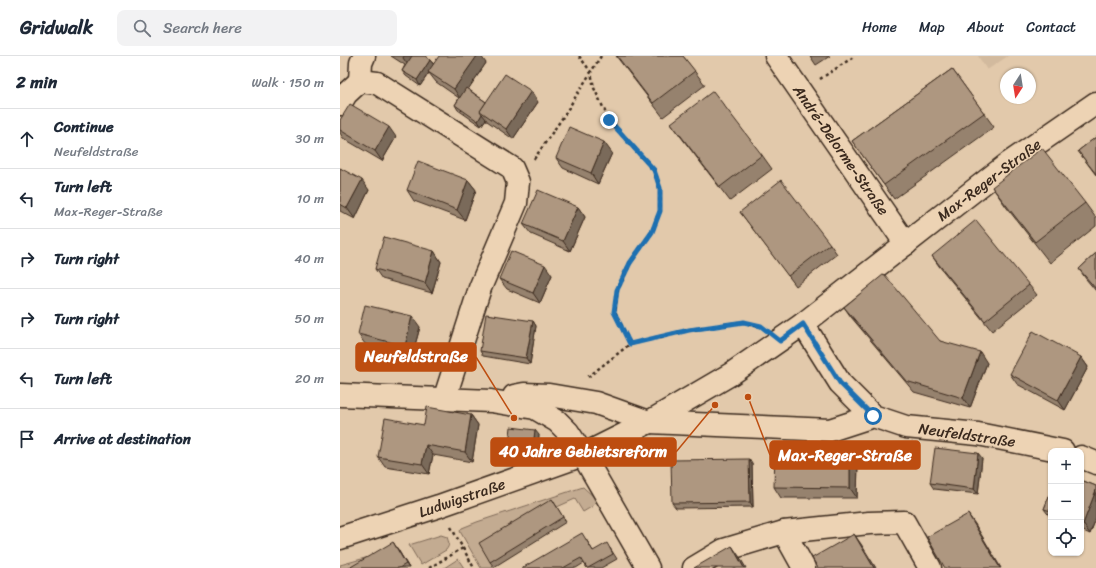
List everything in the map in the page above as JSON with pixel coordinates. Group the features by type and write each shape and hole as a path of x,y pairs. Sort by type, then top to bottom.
{"street":[{"path":"340,104 346,94 360,80 361,63 364,56"},
{"name":"André-Delorme-Straße","path":"776,56 906,244"},
{"path":"360,80 378,83 512,168 518,182 516,203 480,288 444,400"},
{"name":"Max-Reger-Straße","path":"583,456 649,422 731,374 780,341 1010,163 1096,102"},
{"name":"Neufeldstraße","path":"803,324 840,383 873,416 906,427 978,434 1048,448"},
{"path":"492,401 524,394 549,395 596,403 649,422 830,430 873,416"},
{"path":"340,395 492,401 535,408 557,421 568,432 648,568"},
{"name":"Ludwigstraße","path":"340,538 583,456"},
{"path":"1084,458 1096,463"},
{"path":"694,568 724,550 784,532 869,523 904,522 930,568"},
{"path":"784,532 804,568"}],"path":[{"path":"579,56 591,72 594,88 609,120 654,170 660,188 660,211 652,232 630,263 617,290 614,312 630,344"},
{"path":"518,182 563,117 601,56"},
{"path":"801,91 855,56"},
{"path":"570,399 580,383 630,344 689,330 744,322 761,326 780,341"},
{"path":"438,506 474,568"},
{"path":"429,568 462,548"}],"shaded area":[{"path":"978,56 1008,56 987,70"},
{"path":"583,487 595,498 596,503 593,506 583,512 575,499 557,507 555,504 483,548 495,568 481,568 460,531 462,528 477,522"},
{"path":"441,535 447,537 449,544 446,550 421,565 409,545"},
{"path":"394,550 362,568 340,568 340,565"},
{"path":"458,559 464,568 444,568"}],"building":[{"path":"412,56 425,56 430,60 417,80 402,71"},
{"path":"439,56 477,56 454,89 428,72"},
{"path":"617,56 683,56 695,71 653,103"},
{"path":"952,69 984,113 884,185 852,141"},
{"path":"505,74 531,91 506,129 480,111"},
{"path":"466,88 486,102 480,111 482,114 478,121 455,105"},
{"path":"713,91 762,155 720,187 671,123"},
{"path":"350,104 389,127 375,151 340,130 340,120"},
{"path":"569,127 604,142 591,173 556,158"},
{"path":"1096,137 1096,174 1078,151"},
{"path":"1042,148 1085,203 1035,242 992,187"},
{"path":"418,161 468,180 457,210 407,190"},
{"path":"340,168 362,180 347,208 340,204"},
{"path":"781,180 830,244 788,276 740,212"},
{"path":"538,190 578,207 563,241 523,224"},
{"path":"976,220 1029,285 985,321 932,256"},
{"path":"384,237 434,251 425,283 375,269"},
{"path":"511,251 545,265 533,293 499,279"},
{"path":"1096,253 1096,289 1079,269"},
{"path":"884,274 940,341 980,352 963,398 906,381 844,307"},
{"path":"365,305 412,316 405,346 358,334"},
{"path":"486,314 533,321 526,358 480,351"},
{"path":"1033,331 1081,357 1058,400 1010,374"},
{"path":"427,407 471,415 465,452 426,445 422,464 378,457 385,418 424,425"},
{"path":"511,427 535,430 533,447 509,444"},
{"path":"935,448 978,453 974,489 930,483"},
{"path":"775,452 850,453 850,488 774,487"},
{"path":"749,459 750,502 672,503 671,460"},
{"path":"1084,481 1096,486 1096,490 1084,521"},
{"path":"552,499 563,517 490,562 479,543"},
{"path":"1048,499 1048,510 1044,509"},
{"path":"968,514 1000,568 945,568 927,537"},
{"path":"582,533 593,551 607,543 613,554 588,568 581,558 563,568 522,568"},
{"path":"854,534 874,568 818,568 812,558"},
{"path":"393,542 406,564 399,568 349,568"},
{"path":"732,546 744,568 694,568"}],"place":[{"name":"Max-Reger-Straße","path":"748,397"},
{"name":"40 Jahre Gebietsreform","path":"715,405"},
{"name":"Neufeldstraße","path":"514,418"}],"route":[{"path":"609,120 654,170 660,188 660,211 652,232 630,263 617,290 614,312 630,344 689,330 744,322 761,326 780,341 803,324 840,383 873,416"}]}
